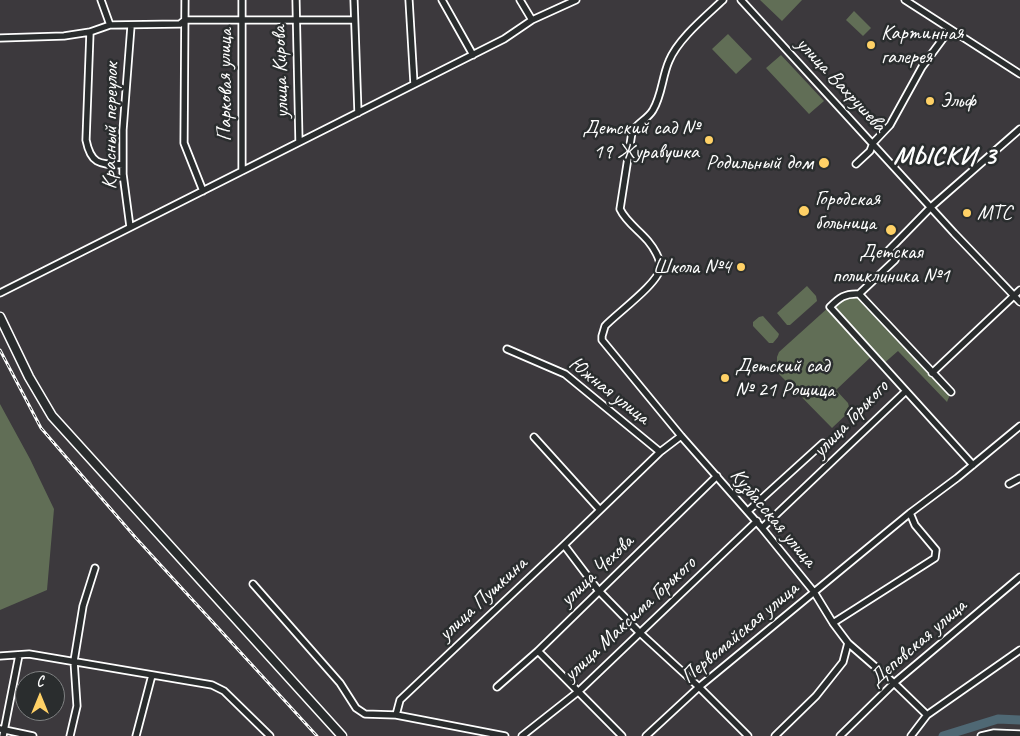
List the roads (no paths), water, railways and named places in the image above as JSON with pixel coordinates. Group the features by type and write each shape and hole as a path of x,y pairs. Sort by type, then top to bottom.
{"street":[{"path":"101,0 110,25"},
{"path":"185,0 184,143 203,191"},
{"name":"Парковая улица","path":"242,0 242,171"},
{"name":"улица Кирова","path":"296,0 299,142"},
{"path":"354,0 358,113"},
{"path":"409,0 414,84"},
{"path":"442,0 473,55"},
{"path":"520,0 532,20"},
{"path":"0,292 473,55 504,39 532,20 576,0"},
{"name":"Кузбасская улица","path":"723,0 678,45 669,62 655,106 648,117 632,132 620,209 624,216 651,245 660,268 654,281 607,324 602,336 604,344 757,521 814,592 848,643 927,715"},
{"name":"улица Вахрушева","path":"741,0 1020,302"},
{"path":"905,0 1020,74"},
{"path":"0,38 64,36 90,32 110,25 180,24 185,20 354,20"},
{"name":"Красный переулок","path":"130,227 123,165 123,130 131,26"},
{"path":"856,164 870,151 872,143 890,125 922,67 950,30"},
{"path":"90,32 86,140 89,155 99,162 123,165"},
{"path":"951,392 859,294 895,260 888,251 931,207 1020,128"},
{"path":"932,373 1020,290"},
{"name":"улица Горького","path":"762,528 906,391 830,308 840,297 859,294"},
{"path":"0,317 29,377 52,416 342,736"},
{"name":"Южная улица","path":"506,350 566,374 660,452"},
{"path":"906,391 973,465"},
{"name":"Первомайская улица","path":"646,736 699,687 910,513 1020,426"},
{"name":"улица Пушкина","path":"396,715 400,700 660,452 682,436"},
{"path":"534,437 600,510"},
{"path":"748,511 823,443"},
{"name":"улица Чехова","path":"497,686 538,651 717,476"},
{"path":"1009,484 1020,478"},
{"path":"833,623 935,558 936,550 916,525 910,513"},
{"name":"улица Максима Горького","path":"522,736 579,691 757,521"},
{"path":"564,545 600,591 639,632 699,687 748,736"},
{"path":"70,736 76,706 74,661 83,606 95,568"},
{"name":"Деповская улица","path":"840,736 894,683 1020,577"},
{"path":"253,584 340,683 356,708 365,714 396,715 505,736"},
{"path":"775,736 816,696 843,662 848,643"},
{"path":"911,736 927,715 1020,650"},
{"path":"538,651 622,736"},
{"path":"0,656 29,654 212,685 224,691 270,736"},
{"path":"19,655 3,732 32,736"},
{"path":"136,736 152,675"},
{"path":"981,736 994,733 1020,734"}],"waterway":[{"path":"943,736 998,719 1020,720"}],"railway":[{"path":"0,350 41,428 135,537 317,736"}],"place":[{"name":"Картинная галерея","path":"871,45"},
{"name":"Эльф","path":"930,101"},
{"name":"Детский сад № 19 Журавушка","path":"709,140"},
{"name":"Родильный дом","path":"824,163"},
{"name":"Городская больница","path":"804,211"},
{"name":"МТС","path":"967,213"},
{"name":"Детская поликлиника №1","path":"891,230"},
{"name":"Школа №4","path":"741,267"},
{"name":"Детский сад № 21 Рощица","path":"725,378"}],"district":[{"name":"МЫСКИ 3","path":"945,157"}]}
